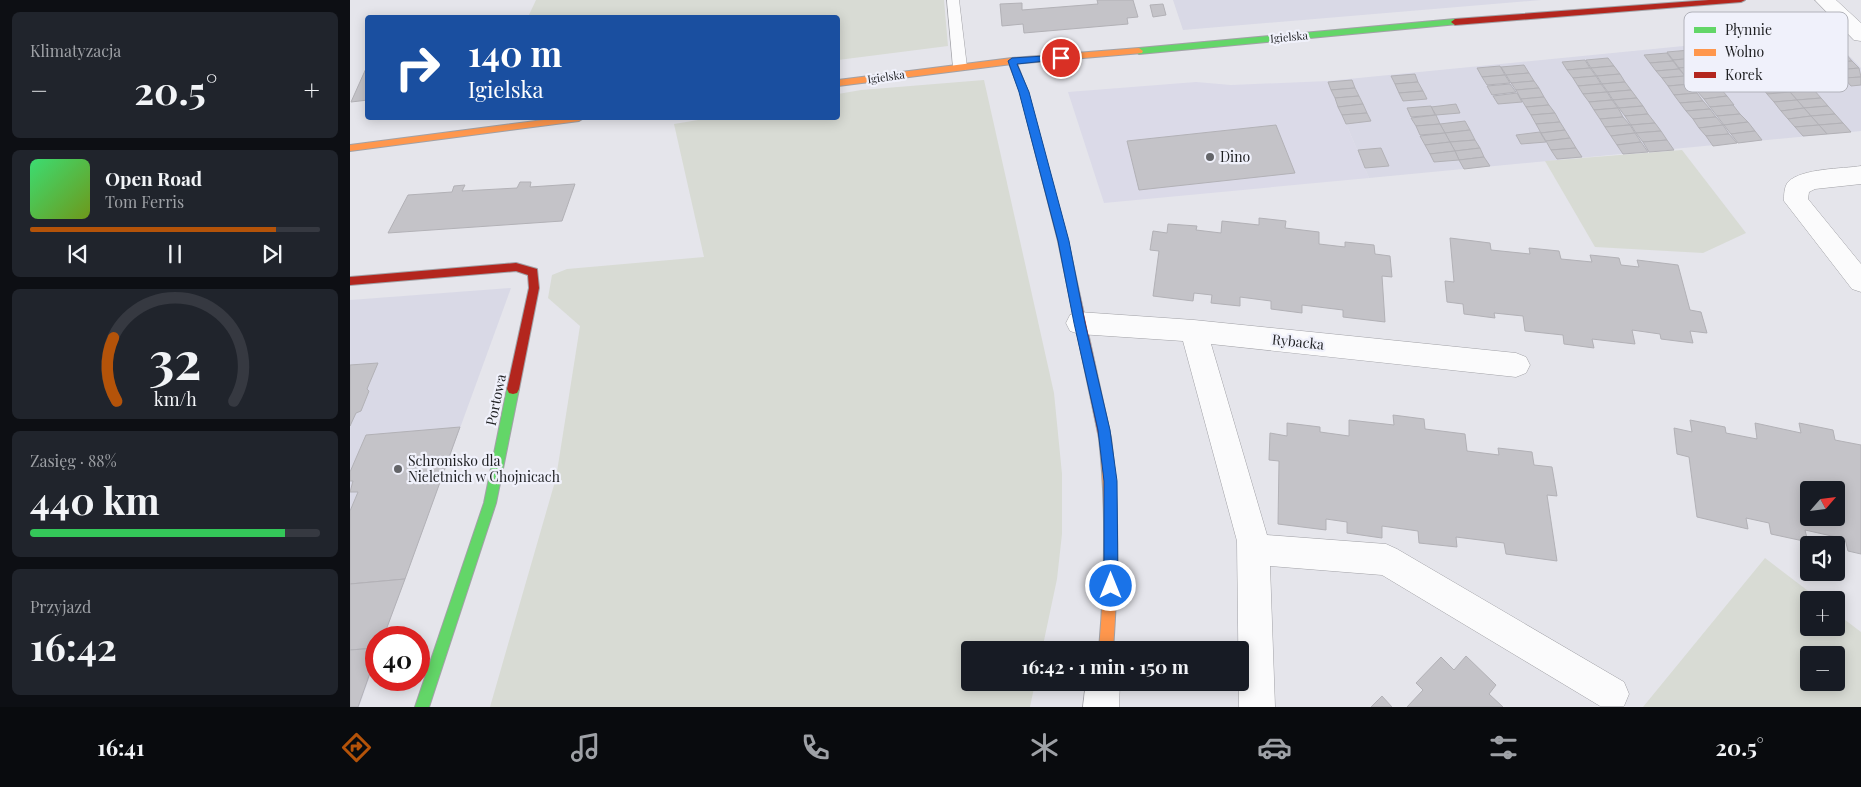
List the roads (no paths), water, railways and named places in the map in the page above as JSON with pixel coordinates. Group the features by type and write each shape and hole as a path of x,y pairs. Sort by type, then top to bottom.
{"street":[{"name":"Igielska","path":"840,83 1012,61 1132,52 1433,24 1741,0"},
{"path":"1825,0 1837,12"},
{"path":"1848,22 1861,35"},
{"path":"1012,61 1024,92 1064,241 1079,323 1104,430 1111,481 1111,586 1107,641"},
{"path":"350,148 564,120"},
{"path":"1861,175 1810,182 1798,188 1796,202 1861,282"},
{"name":"Portowa","path":"350,281 516,267 533,272 534,288 490,502 422,707"},
{"name":"Rybacka","path":"1079,323 1194,331 1516,364"},
{"path":"1194,331 1253,540 1257,707"},
{"path":"1253,548 1386,560 1612,694"},
{"path":"1101,707 1102,691"}],"lane":[{"path":"953,0 960,67"}],"place":[{"name":"Dino","path":"1210,157"},
{"name":"Schronisko dla Nieletnich w Chojnicach","path":"398,469"}]}
